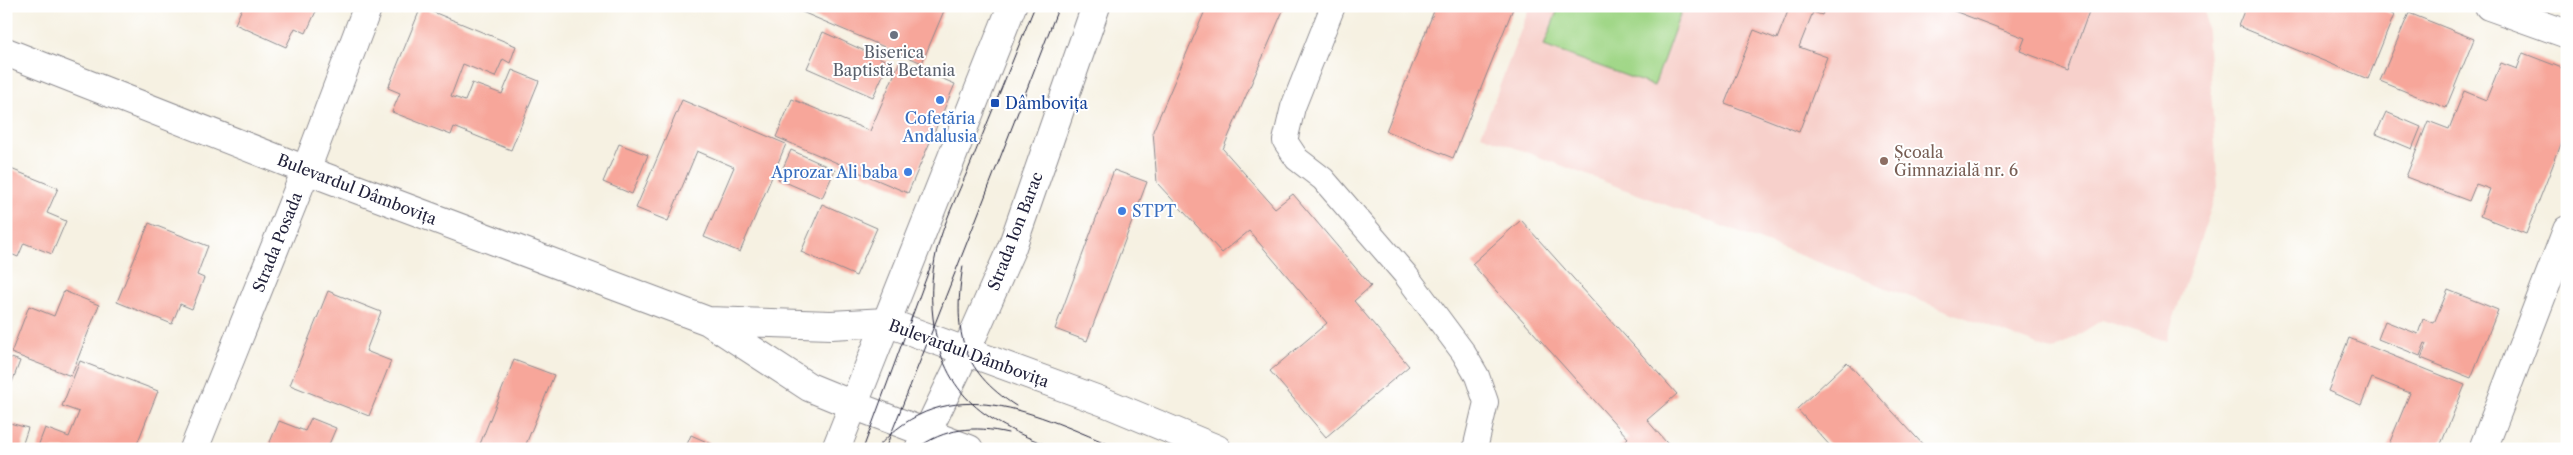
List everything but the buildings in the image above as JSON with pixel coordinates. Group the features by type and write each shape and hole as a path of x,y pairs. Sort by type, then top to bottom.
{"street":[{"name":"Strada Posada","path":"194,449 306,170 368,6"},
{"path":"836,449 1012,6"},
{"name":"Strada Ion Barac","path":"923,441 966,351 1012,247 1096,6"},
{"path":"2488,6 2567,34"},
{"name":"Bulevardul Dâmbovița","path":"6,52 306,170 708,321 809,388 853,404 923,441 969,449"},
{"path":"2483,449 2567,230"},
{"name":"Bulevardul Dâmbovița","path":"708,321 831,325 886,322 1104,402 1217,449"}],"lane":[{"path":"1333,6 1293,107 1285,141 1297,159 1323,179 1405,274 1463,352 1476,376 1486,402 1475,449"}],"shaded area":[{"name":"Școala Gimnazială nr. 6","path":"1530,6 2205,6 2218,188 2166,341 2102,320 2053,351 1481,135"}],"green space":[{"path":"1559,6 1683,6 1654,86 1544,46"}],"tram line":[{"path":"1035,6 943,231 933,270 932,309 938,346 947,369 958,388 972,404 1010,429 1057,449"},
{"path":"885,449 1059,6"},
{"path":"863,449 931,265"},
{"path":"963,266 959,309 960,328 964,346 982,378 1016,406"},
{"path":"876,449 904,424 933,409 963,404 994,405 1025,412 1120,449"},
{"path":"916,449 938,437 960,430 983,429 1008,433"}],"place":[{"name":"Biserica Baptistă Betania","path":"894,35"},
{"name":"Cofetăria Andalusia","path":"940,100"},
{"name":"Dâmbovița","path":"995,103"},
{"name":"Școala Gimnazială nr. 6","path":"1884,161"},
{"name":"Aprozar Ali baba","path":"908,172"},
{"name":"STPT","path":"1122,211"}]}
